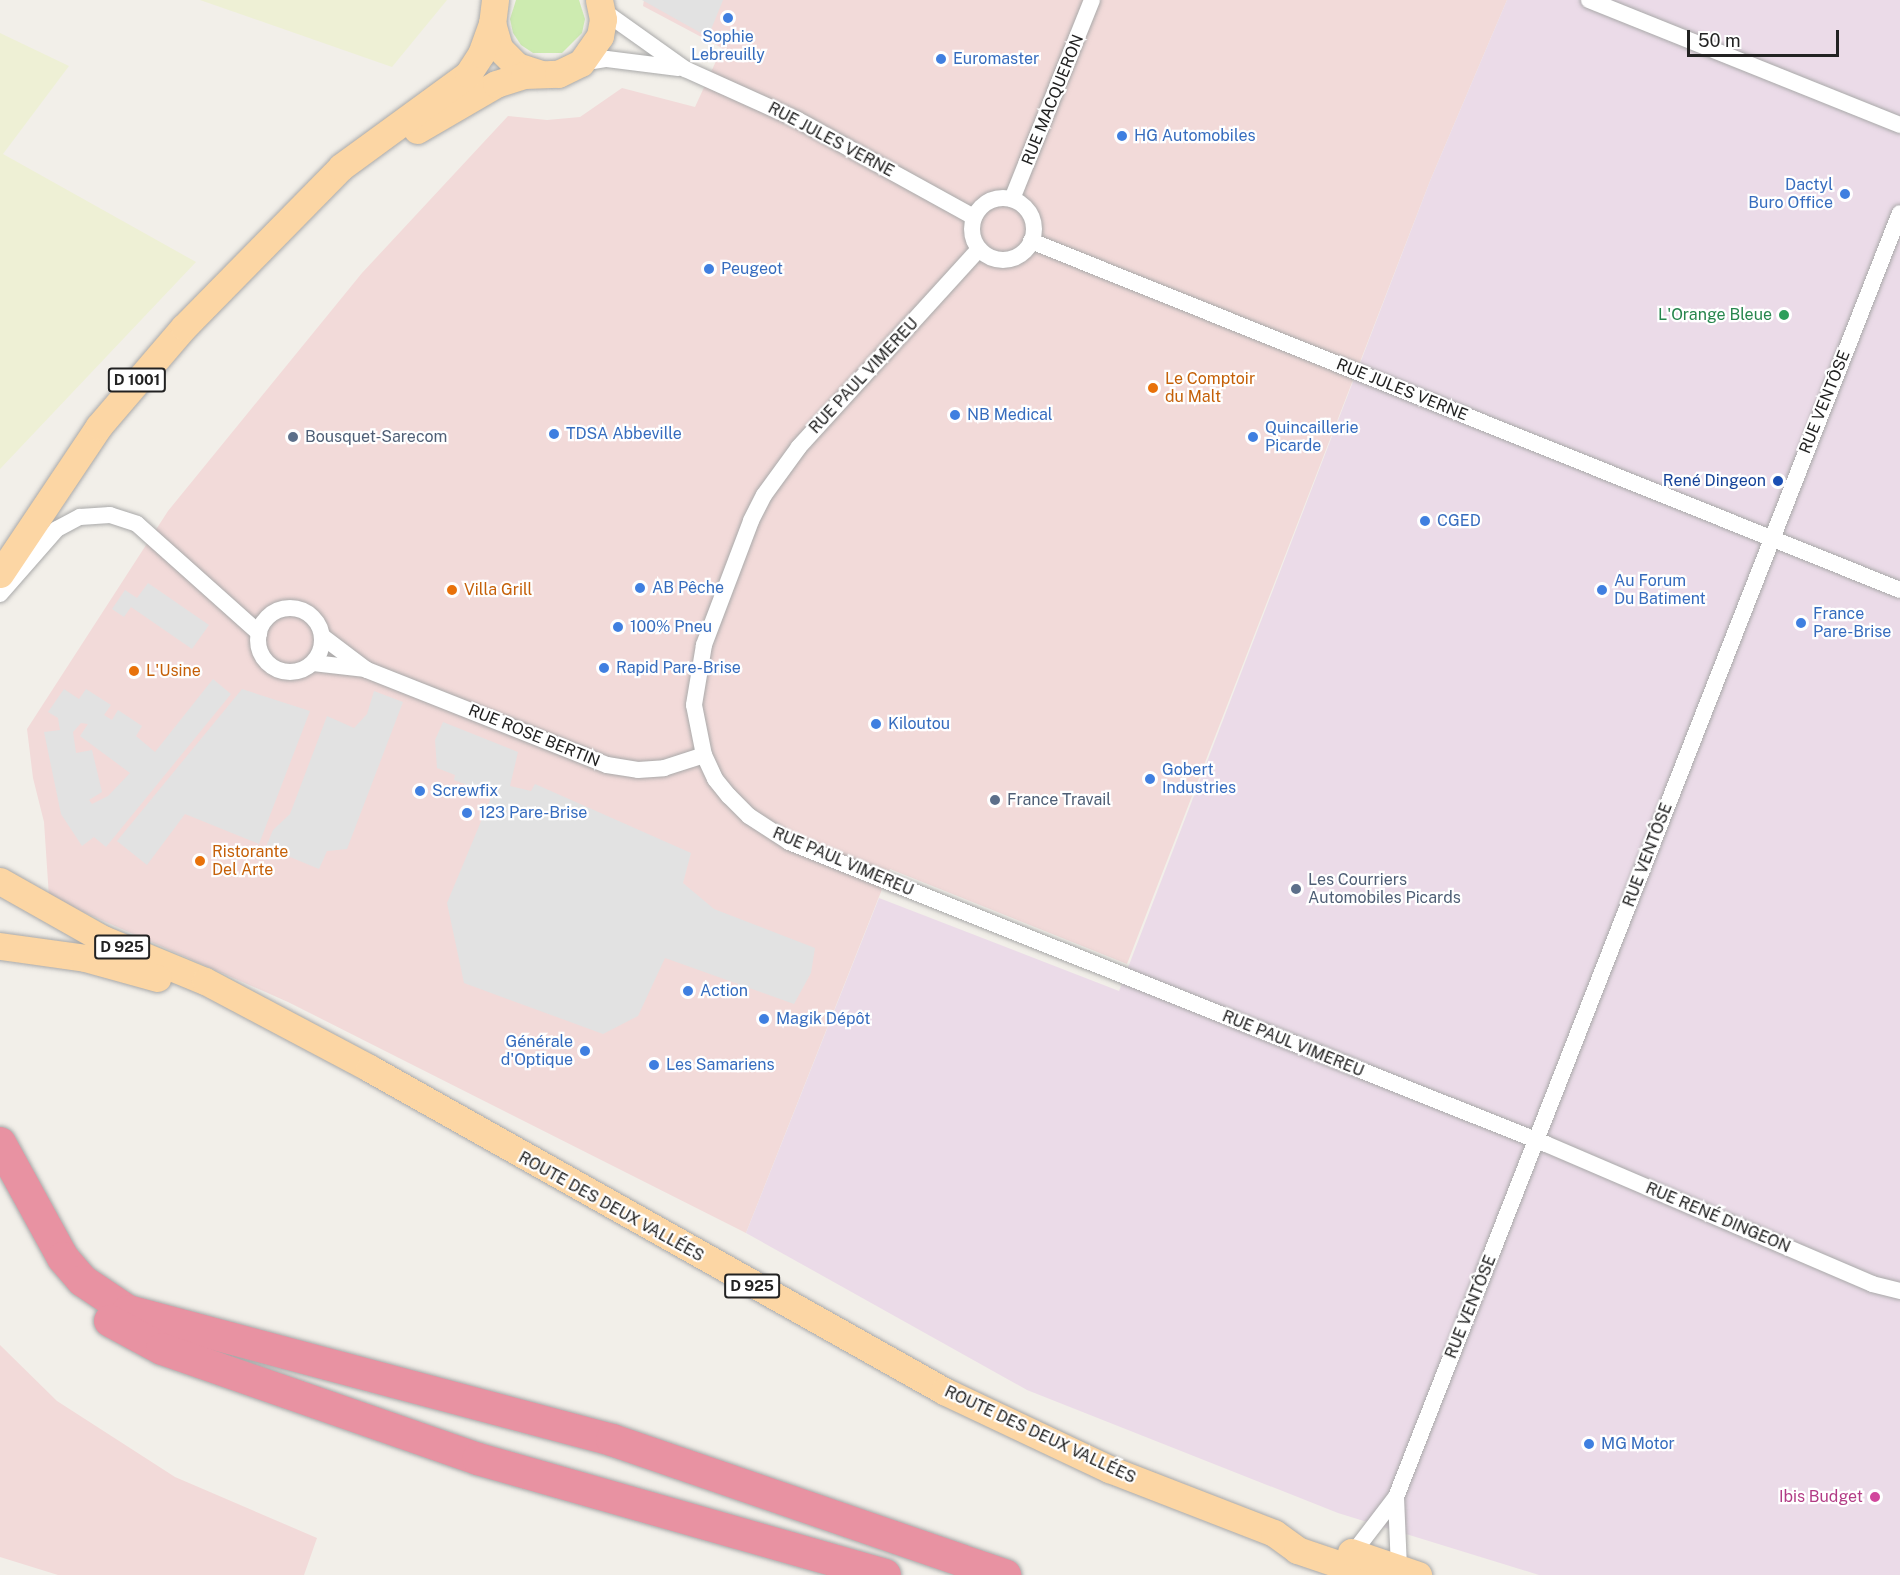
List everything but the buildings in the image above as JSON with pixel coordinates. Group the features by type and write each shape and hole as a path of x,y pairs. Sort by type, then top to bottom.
{"highway":[{"path":"0,1143 63,1258 83,1281 128,1311 612,1440 1005,1575"},
{"path":"0,1180 31,1235 70,1287 96,1311 162,1349 478,1459 885,1575"}],"main road":[{"path":"493,12 496,40 510,61 541,74 566,72 581,63 597,43 601,5"},
{"name":"D 1001","path":"0,574 99,426 183,327 341,166 468,74 481,54 493,12"},
{"name":"D 1001","path":"300,208 496,84 541,74"},
{"name":"ROUTE DES DEUX VALLÉES","path":"0,881 103,939 205,981 247,1006 369,1068 944,1391 1109,1469 1274,1533 1302,1536 1408,1571"},
{"name":"ROUTE DES DEUX VALLÉES","path":"0,946 39,948 85,958 247,1006"},
{"name":"ROUTE DES DEUX VALLÉES","path":"1274,1533 1297,1550 1371,1575"}],"street":[{"name":"RUE MACQUERON","path":"1012,199 1092,0"},
{"path":"1589,0 1900,125"},
{"name":"RUE JULES VERNE","path":"601,5 686,69 798,120 974,217"},
{"name":"RUE JULES VERNE","path":"581,63 606,59 686,69"},
{"path":"1012,199 1021,203 1033,220 1031,241 1020,254 1003,260 980,249 972,228 974,217 989,201 1012,199"},
{"name":"RUE VENTÔSE","path":"1353,1553 1396,1497 1900,213"},
{"name":"RUE JULES VERNE","path":"1031,241 1772,540"},
{"name":"RUE PAUL VIMEREU","path":"980,249 799,447 764,495 704,645 696,676 693,705 704,755 715,779 742,810 789,842 1536,1141"},
{"path":"0,594 57,529 80,517 110,515 137,524 259,633"},
{"path":"1772,540 1900,590"},
{"path":"298,608 315,619 323,637 319,656 313,663 293,672 274,668 261,654 259,633 263,623 278,610 298,608"},
{"name":"RUE ROSE BERTIN","path":"323,637 367,670"},
{"name":"RUE ROSE BERTIN","path":"313,663 367,670 623,769 663,768 704,755"},
{"name":"RUE RENÉ DINGEON","path":"1536,1141 1872,1284 1900,1291"},
{"name":"RUE VENTÔSE","path":"1396,1497 1408,1571"}],"shaded area":[{"path":"642,0 723,0 708,37"},
{"path":"644,0 1507,0 1430,181 1127,964 890,869 746,1233 288,1002 49,897 44,822 33,778 27,729 168,511 362,273 508,116 547,120 580,117 622,88 695,107 722,48 643,6"},
{"path":"1507,0 1900,0 1900,1575 1539,1575 1338,1513 1027,1390 746,1233 879,898 1119,991 1430,181"},
{"path":"148,583 209,625 192,649 131,607 124,617 112,609 125,590 137,598"},
{"path":"213,679 231,694 106,847 94,837 82,846 61,814 44,732 60,730 58,718 48,712 64,689 79,699 86,689 111,705 104,715 112,720 118,710 142,726 136,736 155,752","holes":["81,723 88,724 80,736 130,773 108,796 92,804 89,800 102,792 92,750 76,753 73,732"]},
{"path":"242,689 310,711 259,844 185,814 147,865 117,841"},
{"path":"374,691 403,702 347,849 327,851 319,869 266,847 273,830 290,814 327,716 354,728 367,714"},
{"path":"443,722 518,752 510,786 531,791 535,784 691,853 683,883 714,909 815,948 811,973 794,1004 665,958 638,1016 603,1034 464,983 447,903 492,795 454,780 455,775 437,768 435,740"},
{"path":"0,1345 57,1401 175,1477 317,1538 304,1575 58,1575 0,1557"}],"green space":[{"path":"200,0 447,0 392,67"},
{"path":"516,0 579,0 585,19 582,33 562,53 533,53 521,45 513,33 510,19"},
{"path":"0,33 69,66 3,154 196,262 0,469"}],"place":[{"name":"Sophie Lebreuilly","path":"728,18"},
{"name":"Euromaster","path":"941,59"},
{"name":"HG Automobiles","path":"1122,136"},
{"name":"Dactyl Buro Office","path":"1845,194"},
{"name":"Peugeot","path":"709,269"},
{"name":"L'Orange Bleue","path":"1784,315"},
{"name":"Le Comptoir du Malt","path":"1153,388"},
{"name":"NB Medical","path":"955,415"},
{"name":"TDSA Abbeville","path":"554,434"},
{"name":"Bousquet-Sarecom","path":"293,437"},
{"name":"Quincaillerie Picarde","path":"1253,437"},
{"name":"René Dingeon","path":"1778,481"},
{"name":"CGED","path":"1425,521"},
{"name":"AB Pêche","path":"640,588"},
{"name":"Villa Grill","path":"452,590"},
{"name":"Au Forum Du Batiment","path":"1602,590"},
{"name":"France Pare-Brise","path":"1801,623"},
{"name":"100% Pneu","path":"618,627"},
{"name":"Rapid Pare-Brise","path":"604,668"},
{"name":"L'Usine","path":"134,671"},
{"name":"Kiloutou","path":"876,724"},
{"name":"Gobert Industries","path":"1150,779"},
{"name":"Screwfix","path":"420,791"},
{"name":"France Travail","path":"995,800"},
{"name":"123 Pare-Brise","path":"467,813"},
{"name":"Ristorante Del Arte","path":"200,861"},
{"name":"Les Courriers Automobiles Picards","path":"1296,889"},
{"name":"Action","path":"688,991"},
{"name":"Magik Dépôt","path":"764,1019"},
{"name":"Générale d'Optique","path":"585,1051"},
{"name":"Les Samariens","path":"654,1065"},
{"name":"MG Motor","path":"1589,1444"},
{"name":"Ibis Budget","path":"1875,1497"}]}
